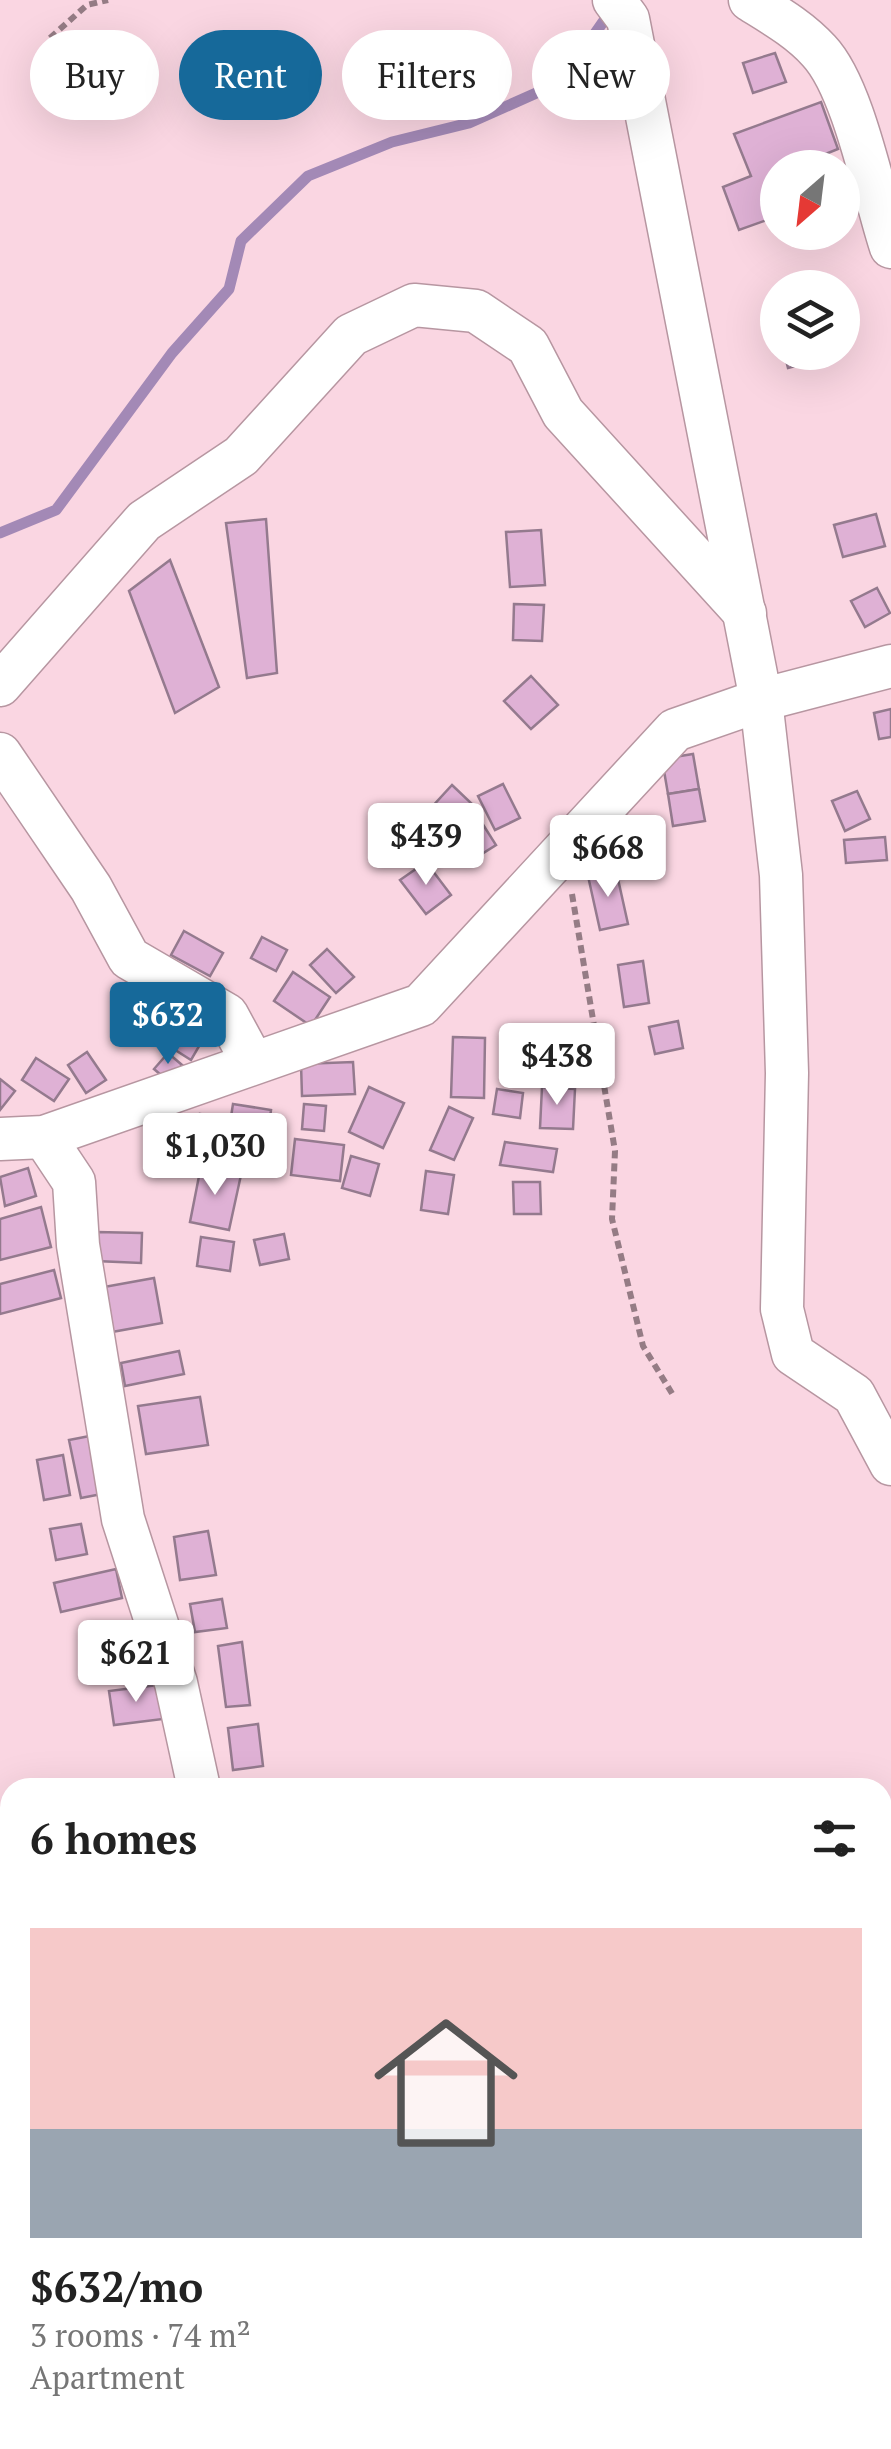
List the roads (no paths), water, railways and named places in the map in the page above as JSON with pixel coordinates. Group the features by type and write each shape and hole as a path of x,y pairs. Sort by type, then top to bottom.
{"street":[{"path":"750,0 797,30 822,54 858,136 891,247"},
{"path":"629,18 761,700 781,875 787,1074 782,1309 793,1354 854,1395 891,1464"},
{"path":"0,686 144,521 240,456 351,335 414,305 476,311 528,346 563,413 746,613"},
{"path":"0,1139 44,1137 420,1005 675,730 761,700 891,666"},
{"path":"0,754 91,888 129,958 227,1015 253,1062"},
{"path":"44,1137 74,1182 78,1245 123,1519 176,1684 197,1778"}],"waterway":[{"path":"0,533 56,510 172,353 229,289 241,241 308,176 392,142 469,123 561,82 610,12"}]}
